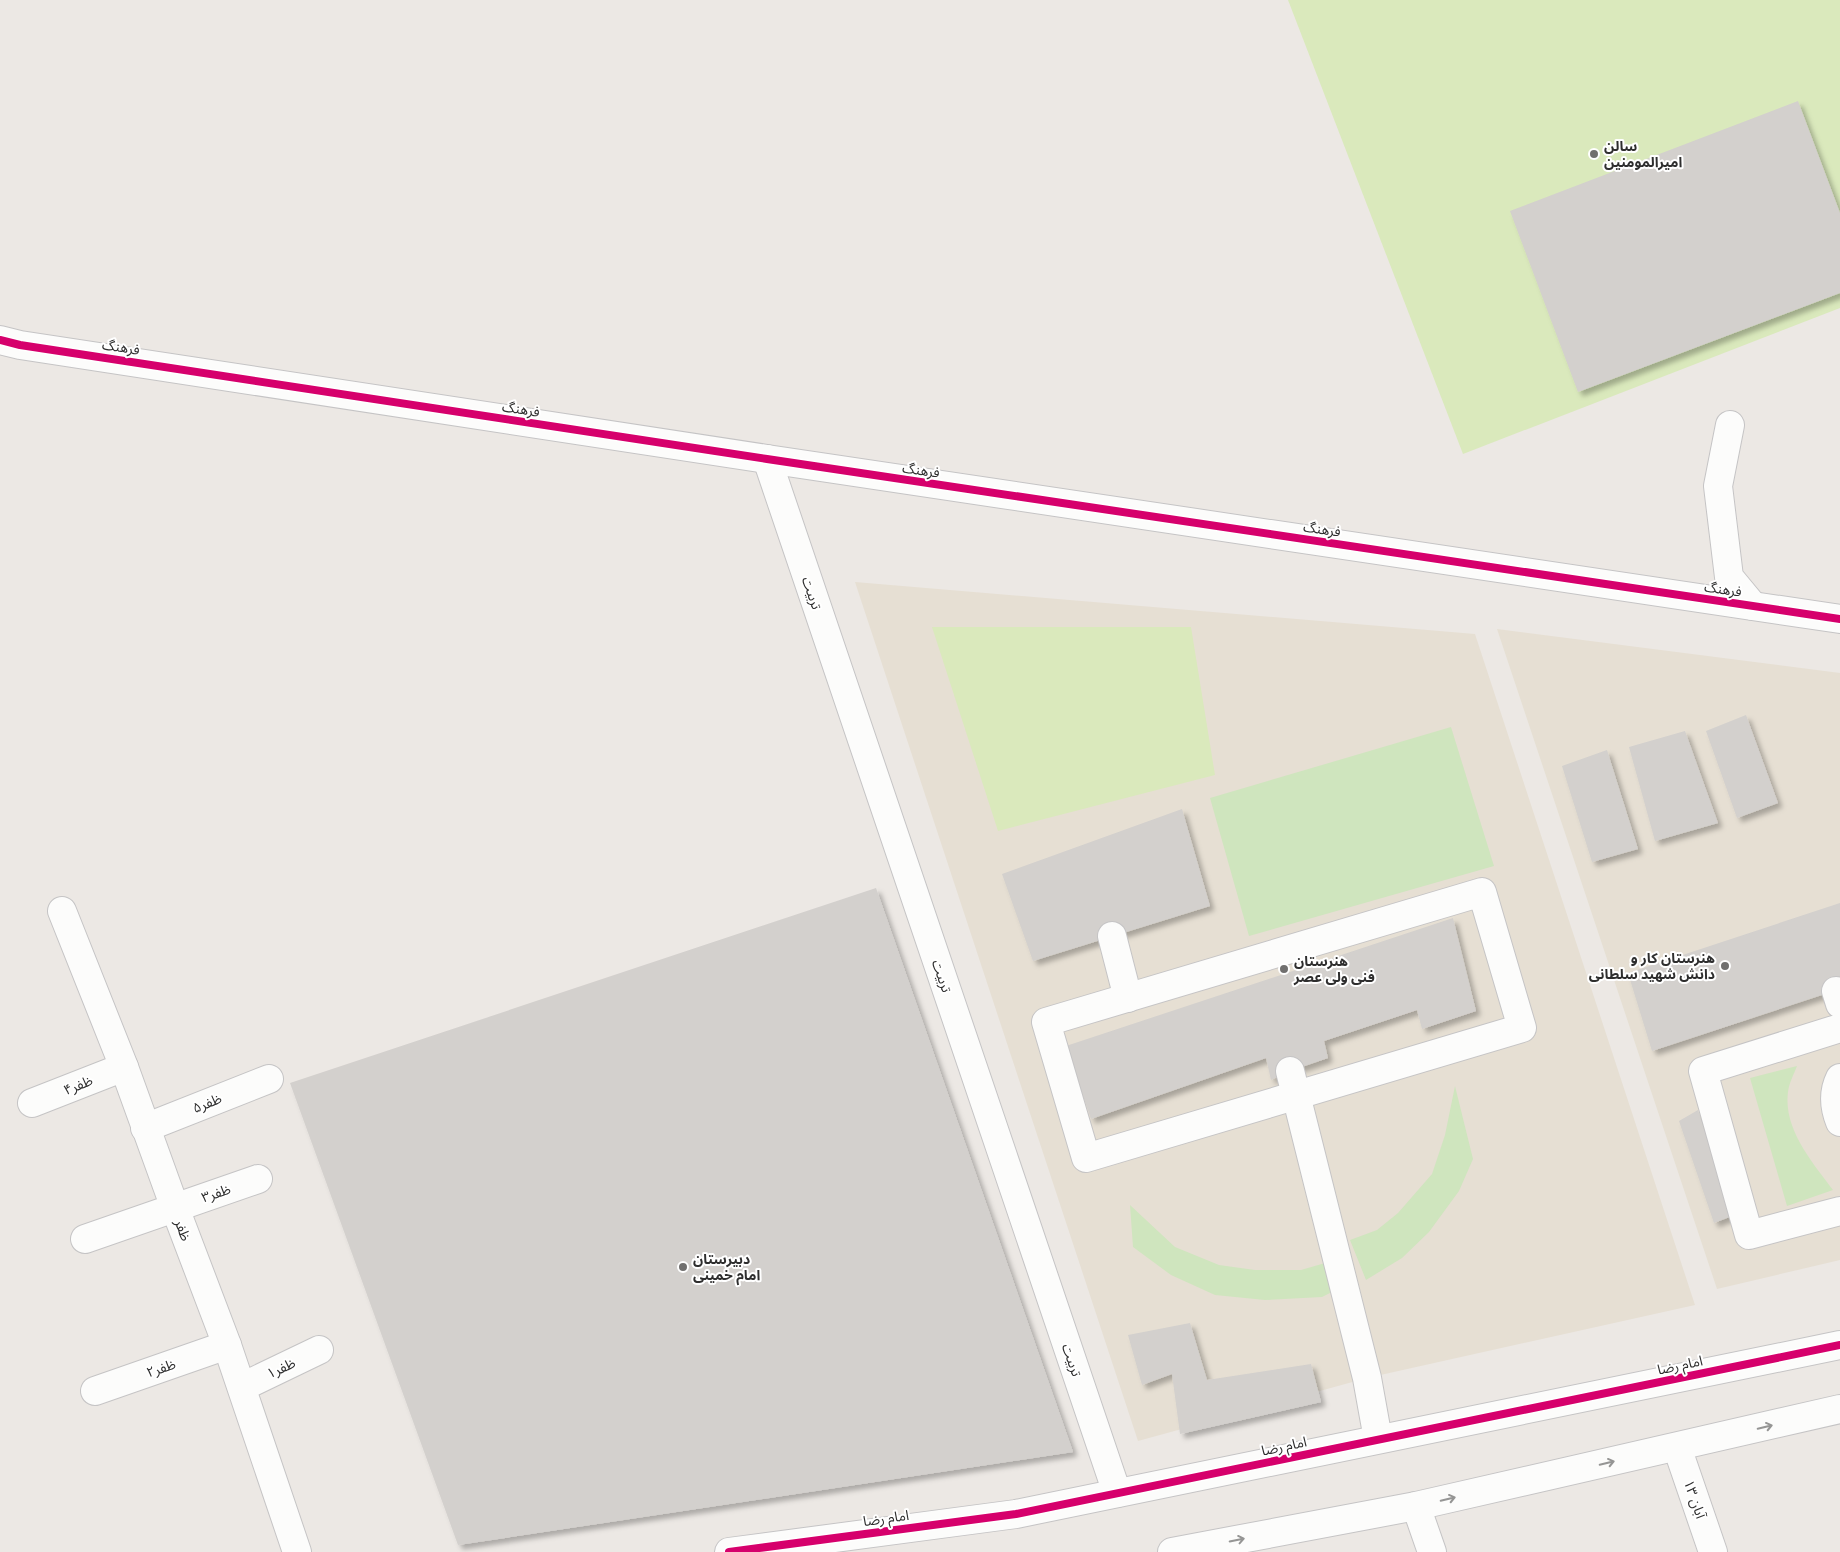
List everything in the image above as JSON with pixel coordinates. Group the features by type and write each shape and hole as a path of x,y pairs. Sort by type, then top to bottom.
{"street":[{"name":"فرهنگ","path":"7,346 1840,619"},
{"path":"1730,425 1718,486 1729,577 1753,606"},
{"name":"تربیت","path":"767,460 1117,1493"},
{"path":"1482,892 1522,1028 1293,1083 1086,1158 1046,1022 1482,892"},
{"name":"ظفر","path":"62,911 124,1067 145,1128 227,1344 298,1552"},
{"path":"1112,936 1128,998"},
{"path":"1840,1028 1703,1071 1749,1235 1840,1212"},
{"name":"ظفر۴","path":"32,1103 124,1067"},
{"path":"1840,1078 1835,1096 1836,1112 1840,1122"},
{"name":"ظفر۵","path":"145,1128 268,1079"},
{"path":"1293,1083 1367,1378 1378,1439"},
{"name":"ظفر۳","path":"85,1239 258,1179"},
{"name":"ظفر۲","path":"96,1390 227,1344"},
{"name":"امام رضا","path":"729,1552 1016,1514 1840,1345"},
{"name":"ظفر۱","path":"242,1387 319,1350"},
{"path":"1172,1552 1416,1506 1840,1409"},
{"name":"۱۳ آبان","path":"1677,1447 1713,1552"},
{"path":"1416,1506 1432,1552"}],"shaded area":[{"name":"هنرستان فنی ولی عصر","path":"855,582 1475,634 1695,1305 1367,1378 1138,1441"},
{"name":"هنرستان کار و دانش شهید سلطانی","path":"1497,629 1840,673 1840,1260 1717,1289"}],"green space":[{"name":"سالن امیرالمومنین","path":"1288,0 1840,0 1840,308 1463,454"},
{"path":"932,627 1191,627 1215,775 998,831"},
{"path":"1451,727 1494,866 1249,936 1210,798"},
{"path":"1797,1066 1788,1092 1790,1119 1801,1145 1833,1190 1787,1206 1750,1078"},
{"path":"1455,1086 1473,1159 1459,1191 1429,1232 1402,1258 1366,1280 1350,1240 1377,1230 1398,1213 1432,1174 1445,1135"},
{"path":"1130,1205 1175,1247 1219,1265 1255,1270 1301,1270 1325,1263 1336,1290 1322,1297 1265,1300 1215,1295 1171,1275 1133,1247"}],"building":[{"path":"1798,101 1840,213 1840,293 1578,392 1510,211"},
{"path":"1746,715 1778,803 1737,818 1706,731"},
{"path":"1685,731 1718,823 1655,841 1629,747"},
{"path":"1607,750 1638,849 1592,862 1562,766"},
{"path":"1182,809 1210,906 1033,961 1002,874"},
{"name":"دبیرستان امام خمینی","path":"876,888 1073,1452 458,1545 290,1083"},
{"path":"1840,903 1840,989 1652,1051 1628,973"},
{"path":"1453,918 1476,1011 1422,1029 1417,1010 1324,1041 1328,1058 1290,1071 1271,1080 1266,1058 1091,1119 1066,1046"},
{"path":"1698,1110 1732,1216 1714,1223 1679,1121"},
{"path":"1190,1323 1207,1380 1311,1364 1321,1402 1180,1434 1172,1374 1142,1385 1128,1335"}],"cycle path":[{"path":"0,340 20,345 767,459 1840,619"},
{"path":"729,1552 1016,1514 1840,1345"}],"place":[{"name":"سالن امیرالمومنین","path":"1594,154"},
{"name":"هنرستان کار و دانش شهید سلطانی","path":"1725,966"},
{"name":"هنرستان فنی ولی عصر","path":"1284,969"},
{"name":"دبیرستان امام خمینی","path":"683,1267"}]}
